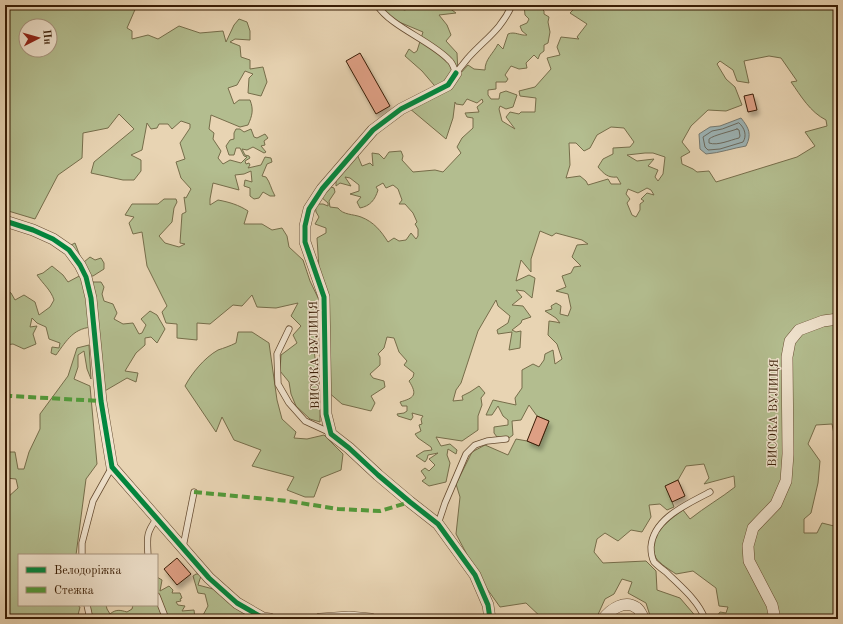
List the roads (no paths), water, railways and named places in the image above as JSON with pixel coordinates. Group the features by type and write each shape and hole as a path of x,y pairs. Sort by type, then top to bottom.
{"street":[{"name":"ВИСОКА ВУЛИЦЯ","path":"331,434 326,414 324,297 305,242 305,226 309,209 322,189 373,130 401,109 448,85 456,73"},
{"path":"5,222 33,230 53,239 69,250 80,265 86,277 91,298 100,401 112,467 210,578 238,603 263,618 270,619"},
{"name":"ВИСОКА ВУЛИЦЯ","path":"775,619 772,605 749,561 748,546 753,528 776,504 786,481 788,454 787,357 790,340 799,330 823,321 838,320"},
{"path":"331,434 438,524 475,575 488,605 490,619"},
{"path":"603,619 618,606 629,604 638,608 644,619"},
{"path":"320,619 349,617 371,619"}],"lane":[{"path":"377,5 387,17 436,48 450,61 456,73 467,59 497,30 512,5"},
{"path":"289,329 277,354 278,384 289,402 304,421 331,434"},
{"path":"438,524 445,503 466,454 475,445 487,441 506,439"},
{"path":"82,554 82,543 93,500 112,467"},
{"path":"183,547 194,492"},
{"path":"705,619 692,598 654,561 651,550 652,540 656,531 665,520 682,508 710,492"},
{"path":"148,554 148,529 157,518"},
{"path":"158,599 166,619"},
{"path":"87,606 90,619"}],"water":[{"path":"741,118 749,131 749,138 746,146 706,154 700,149 699,134 710,127 720,126"}]}
